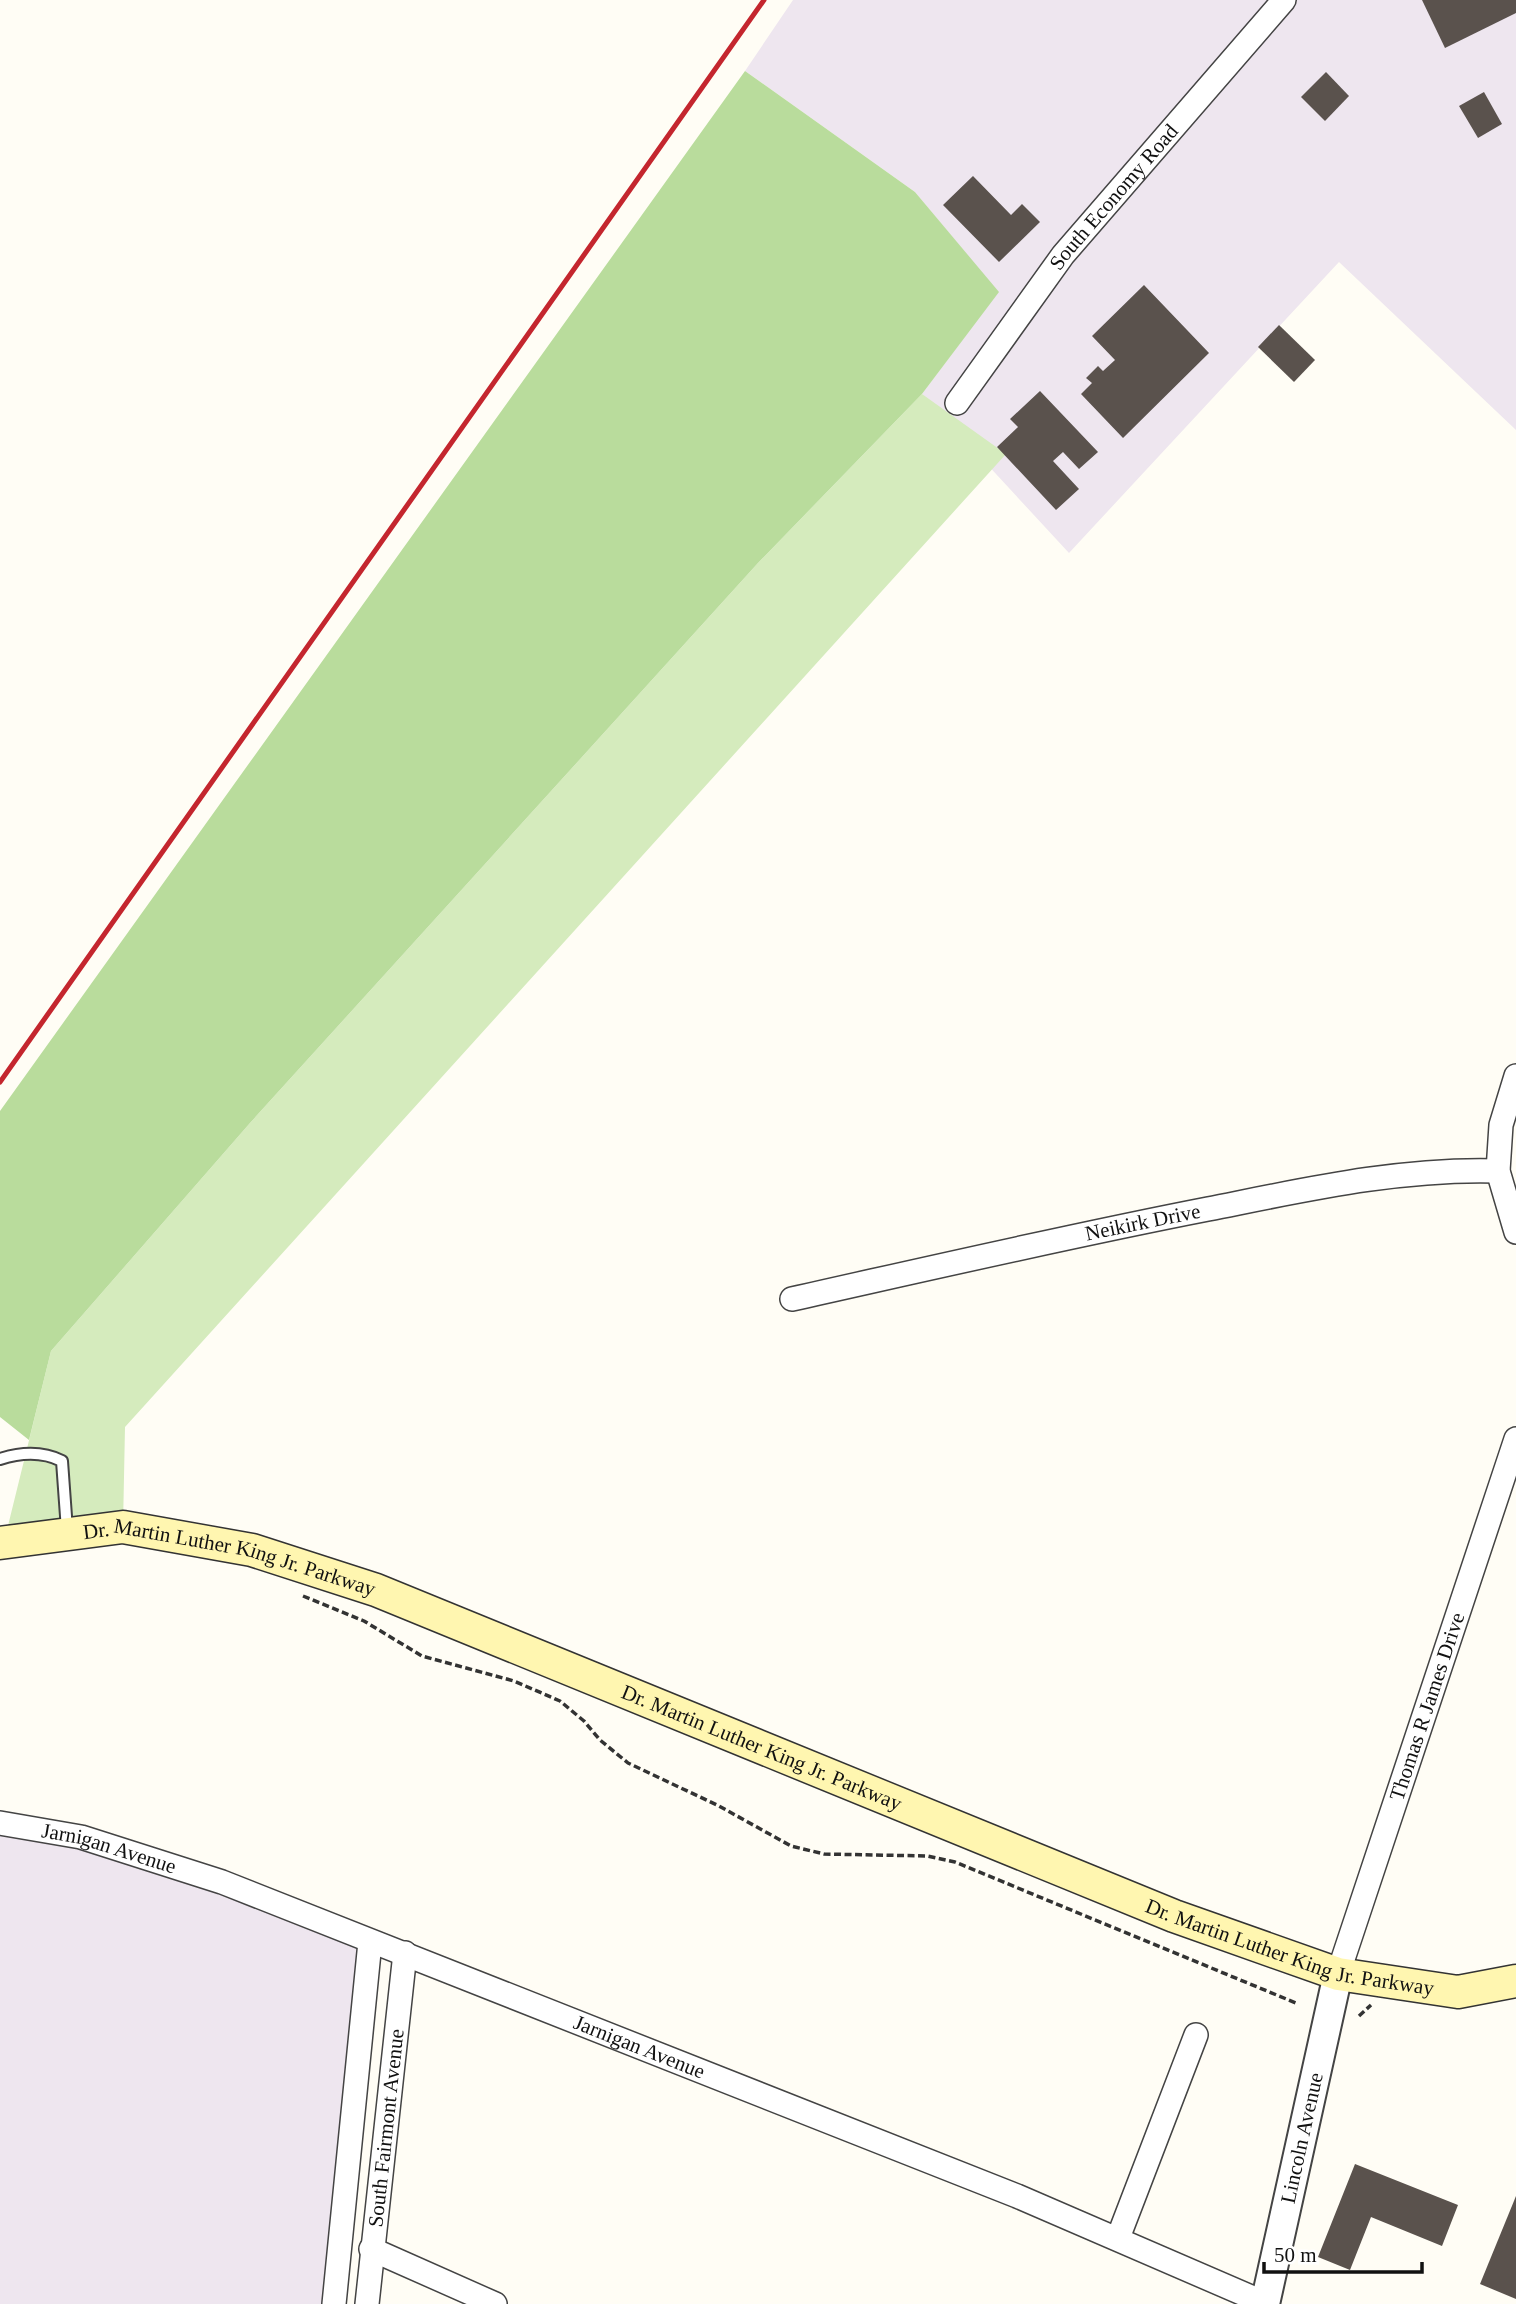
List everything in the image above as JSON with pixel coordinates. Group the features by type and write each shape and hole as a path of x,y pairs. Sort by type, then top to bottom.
{"main road":[{"name":"Dr. Martin Luther King Jr. Parkway","path":"0,1543 123,1527 252,1550 376,1590 1174,1916 1338,1974 1458,1992 1516,1981"}],"street":[{"name":"South Economy Road","path":"957,403 1063,255 1284,0"},
{"path":"1516,1076 1501,1125 1498,1171 1516,1232"},
{"name":"Neikirk Drive","path":"792,1299 1064,1237 1300,1190 1442,1169 1498,1171"},
{"name":"Thomas R James Drive","path":"1338,1974 1516,1439"},
{"name":"Jarnigan Avenue","path":"0,1823 81,1837 222,1882 1118,2238 1266,2304"},
{"path":"334,2304 370,1942"},
{"name":"South Fairmont Avenue","path":"367,2304 405,1954"},
{"name":"Lincoln Avenue","path":"1266,2304 1338,1974"},
{"path":"1118,2238 1196,2035"},
{"path":"371,2249 495,2304"}],"lane":[{"path":"0,1459 14,1455 47,1453 62,1461 67,1533"}],"path":[{"path":"295,1593 364,1620 422,1656 446,1665 488,1673 549,1696 577,1714 615,1755 791,1846 824,1854 927,1856 955,1862 1296,2003"}],"shaded area":[{"path":"793,0 1516,0 1516,430 1339,262 1069,553 922,394 998,292 915,192 745,71"},
{"path":"0,1833 100,1851 370,1942 334,2304 0,2304"}],"green space":[{"path":"745,71 915,192 999,292 922,394 758,563 250,1123 51,1351 29,1440 0,1417 0,1111"},
{"path":"922,394 1006,454 125,1427 123,1527 4,1542 51,1351 250,1123 758,563"}],"building":[{"path":"1422,0 1516,0 1516,13 1445,48"},
{"path":"1326,72 1349,96 1325,121 1301,97"},
{"path":"1484,92 1502,124 1478,138 1459,106"},
{"path":"973,176 1011,215 1022,204 1040,222 999,262 943,205"},
{"path":"1144,285 1209,353 1123,438 1081,394 1092,383 1086,378 1098,366 1103,371 1115,360 1092,336"},
{"path":"1279,325 1315,360 1294,382 1258,347"},
{"path":"1040,391 1098,452 1079,469 1063,452 1053,461 1079,489 1056,510 997,447 1018,427 1010,419"},
{"path":"1355,2164 1458,2205 1442,2246 1371,2217 1350,2270 1318,2257"},
{"path":"1516,2196 1516,2299 1480,2284"}],"railway":[{"path":"0,1082 764,0"}]}
